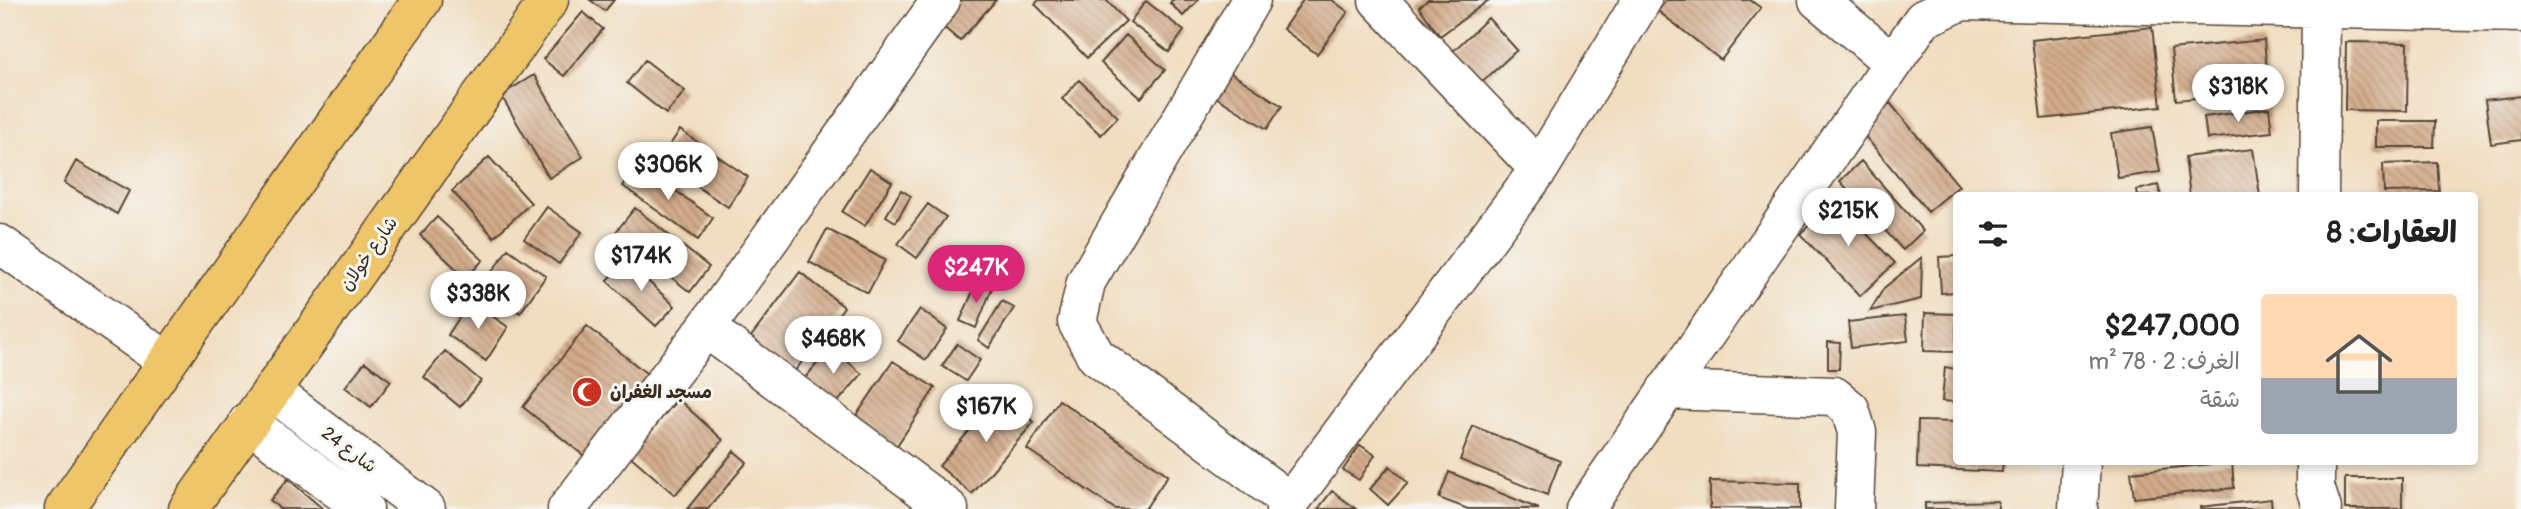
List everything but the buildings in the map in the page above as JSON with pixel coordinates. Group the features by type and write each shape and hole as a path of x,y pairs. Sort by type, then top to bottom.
{"main road":[{"path":"64,509 422,0"},
{"name":"شارع خولان","path":"188,509 549,0"}],"street":[{"path":"567,509 706,328 940,0"},
{"path":"1251,0 1086,282 1077,323 1096,356 1288,506 1539,169 1642,0"},
{"path":"1378,0 1539,169"},
{"path":"1818,0 1892,62"},
{"path":"1585,509 1923,19 1962,1 2521,13"},
{"path":"2319,192 2321,9"},
{"path":"0,244 167,361"},
{"path":"706,328 949,509"},
{"path":"1666,390 1834,396 1850,409 1857,432 1854,509"},
{"name":"شارع 24","path":"272,391 426,509"},
{"path":"248,422 363,509"},
{"path":"2078,509 2081,465"},
{"path":"2315,465 2315,487 2322,509"}],"place":[{"name":"مسجد الغفران","path":"587,392"}]}
